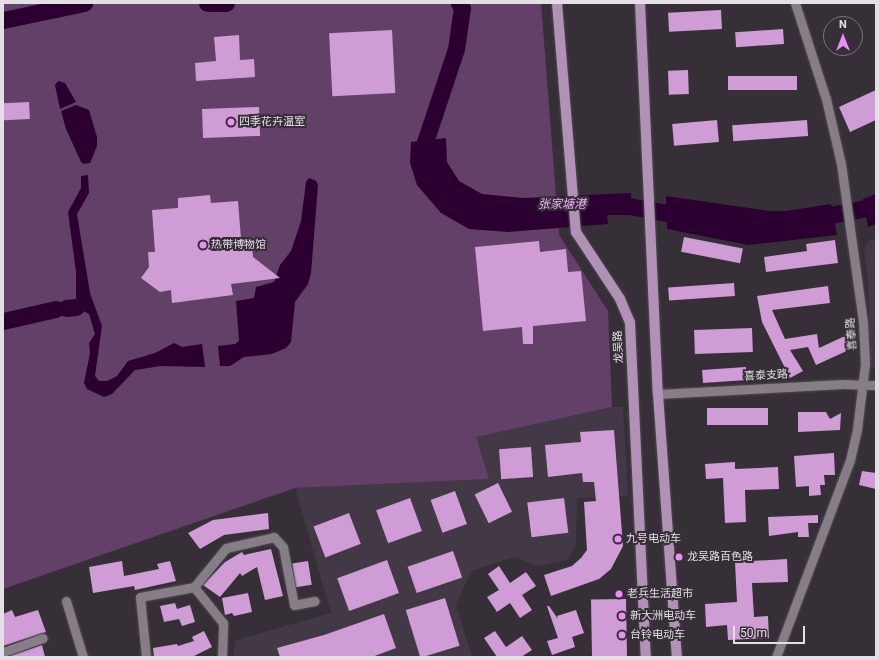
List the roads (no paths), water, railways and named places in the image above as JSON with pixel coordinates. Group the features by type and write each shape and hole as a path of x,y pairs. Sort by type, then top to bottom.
{"main road":[{"name":"龙吴路","path":"557,3 576,232 620,299 630,323 646,657"},
{"path":"640,3 658,394 677,657"}],"street":[{"name":"喜泰路","path":"776,657 840,490 857,429 864,384 863,322 847,198 826,99 795,3"},
{"name":"喜泰支路","path":"658,394 864,384 876,385"},
{"path":"146,657 140,598 194,587 226,548 274,538 283,547 294,605 315,601"},
{"path":"194,587 223,623 222,657"},
{"path":"66,601 83,657"},
{"path":"3,652 43,638"}],"water":[{"path":"58,81 65,83 76,102 60,109 55,85"},
{"path":"76,105 89,110 97,137 97,146 90,163 84,164 81,162 66,129 61,111"},
{"path":"446,138 447,162 459,181 482,194 524,198 631,193 632,215 607,215 608,224 508,232 469,229 441,213 417,185 410,163 411,142"},
{"path":"88,175 89,193 77,214 90,293 102,326 95,376 99,381 107,381 117,376 128,361 155,353 174,343 182,347 202,344 205,367 161,366 135,370 112,394 104,397 87,389 84,383 90,353 89,343 95,334 89,314 76,307 76,272 68,212 81,188 81,176"},
{"path":"309,178 316,181 318,185 311,273 308,284 295,302 291,342 286,348 272,354 244,357 230,366 220,366 218,346 235,344 239,341 236,301 254,298 256,287 274,282 280,265 291,251 301,221 306,182"},
{"path":"876,194 876,224 868,227 863,199"},
{"path":"666,196 769,211 786,211 831,204 837,235 748,245 667,229"}],"waterway":[{"name":"张家塘港","path":"3,20 84,3"},
{"name":"张家塘港","path":"207,3 226,3"},
{"name":"张家塘港","path":"430,161 424,145 456,49 462,8 459,3"},
{"name":"张家塘港","path":"609,205 623,205 690,217"},
{"name":"张家塘港","path":"810,219 876,206"},
{"path":"66,308 76,307"},
{"path":"3,321 56,309"}],"place":[{"name":"四季花卉温室","path":"231,122"},
{"name":"热带博物馆","path":"203,245"},
{"name":"九号电动车","path":"618,539"},
{"name":"龙吴路百色路","path":"679,557"},
{"name":"老兵生活超市","path":"619,594"},
{"name":"新大洲电动车","path":"622,616"},
{"name":"台铃电动车","path":"622,635"}]}
